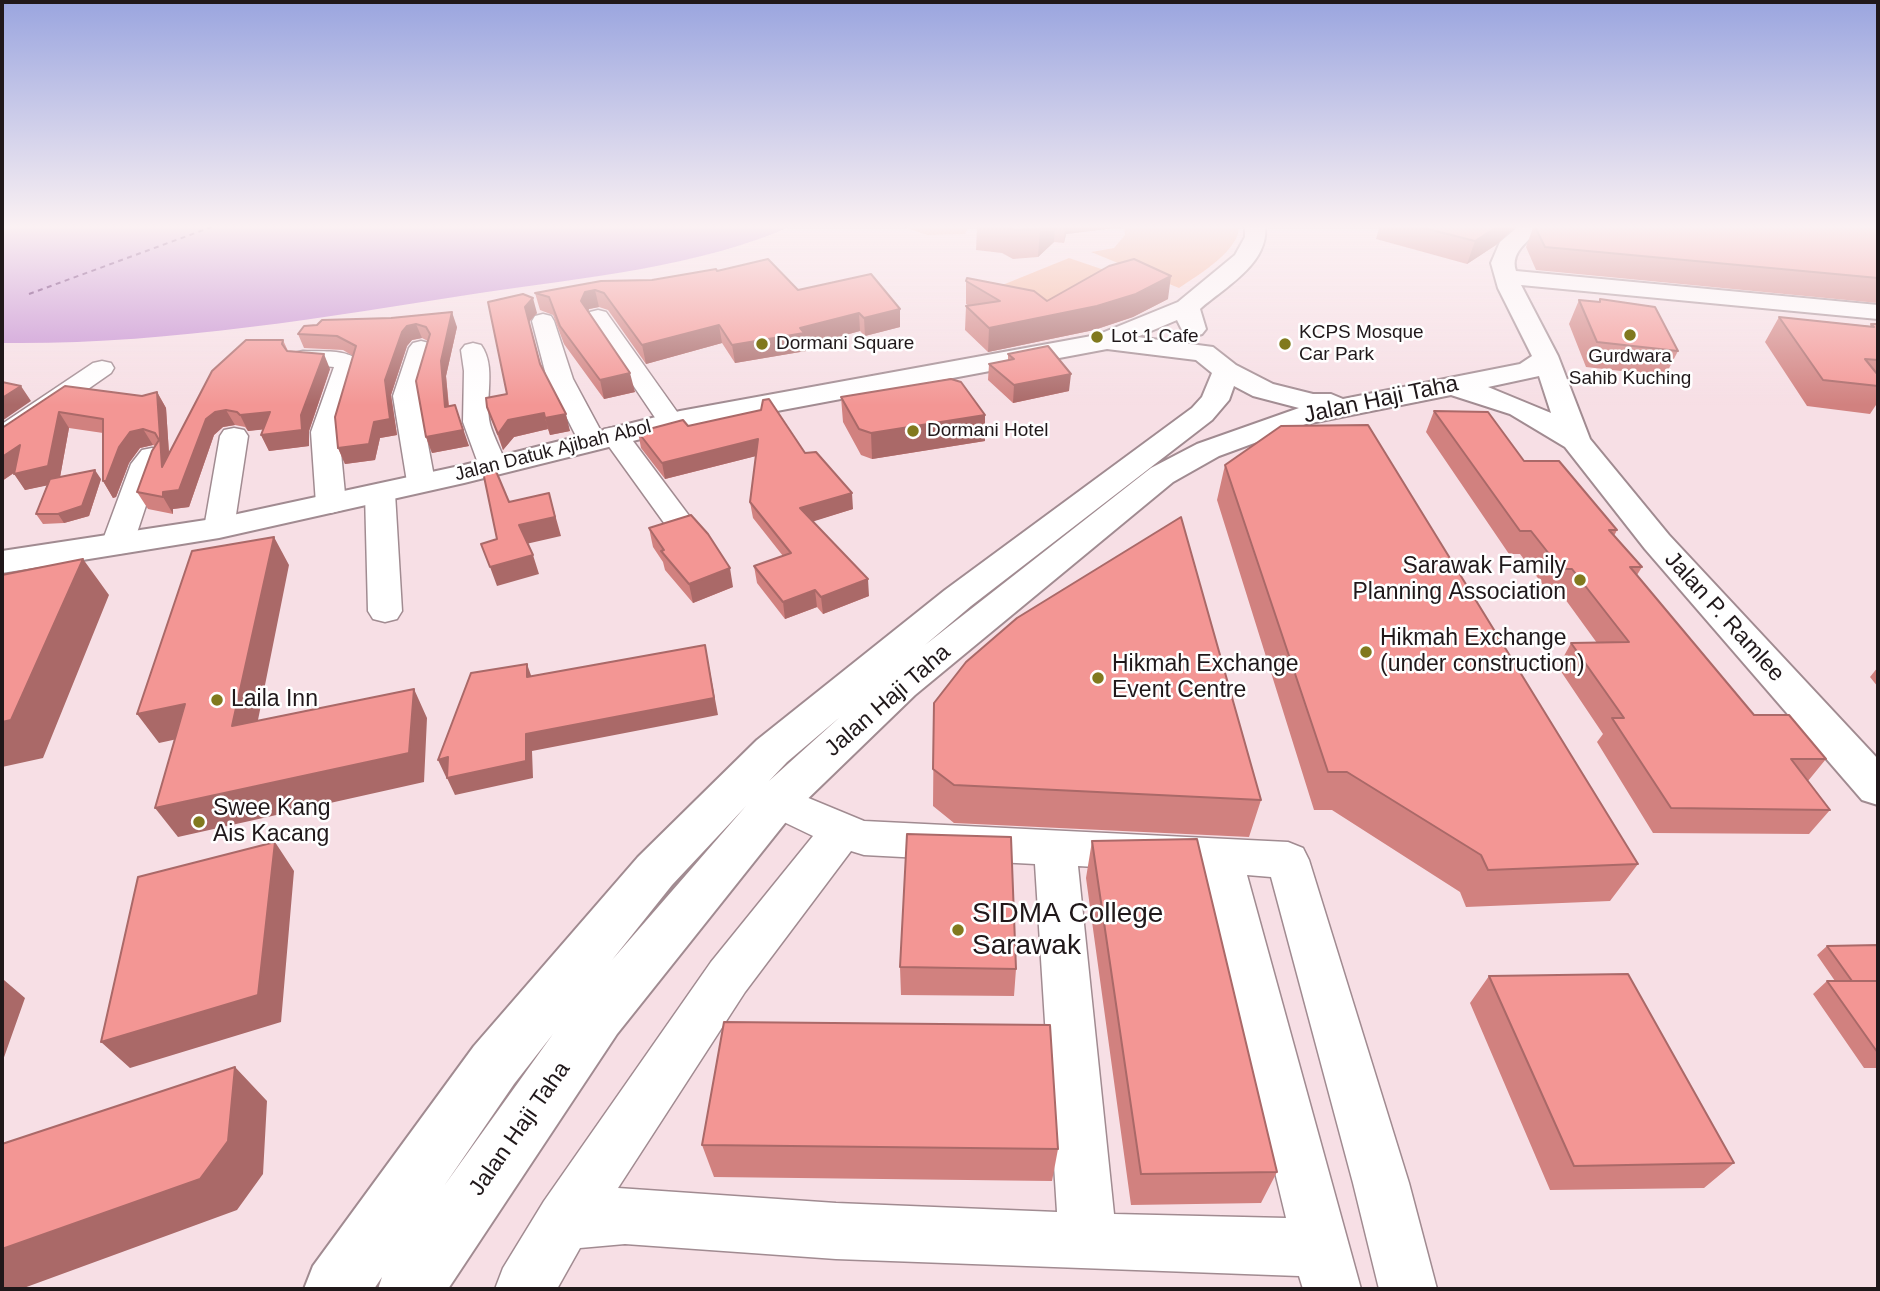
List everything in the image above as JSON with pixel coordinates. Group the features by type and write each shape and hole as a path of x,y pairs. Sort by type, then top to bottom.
{"main road":[{"name":"Jalan Datuk Ajibah Abol","path":"2,562 219,528 380,493 671,422 1104,342 1187,307 1215,285"},
{"name":"Jalan P. Ramlee","path":"1511,285 1545,356 1576,441"},
{"path":"1602,285 1878,312"},
{"path":"1187,307 1188,318 1215,362"},
{"name":"Jalan Datuk Ajibah Abol","path":"1104,342 1215,362 1264,390 1313,403 1364,402"},
{"name":"Jalan Haji Taha","path":"410,1289 598,1016 777,801 901,685 1162,475 1208,450 1298,417 1528,371 1545,356"},
{"name":"Jalan Haji Taha","path":"336,1289 494,1065 655,872 772,751 958,598 1202,414 1215,400 1215,362"},
{"name":"Jalan P. Ramlee","path":"1449,386 1488,394 1541,416 1576,441 1657,542 1878,788"}],"street":[{"path":"598,317 671,422"},
{"path":"543,321 560,379 603,437 678,521"},
{"path":"421,348 406,396 421,482"},
{"path":"473,350 477,422 493,466"},
{"path":"303,358 348,363 324,432 331,503"},
{"path":"2,436 102,368"},
{"path":"219,528 234,436"},
{"path":"117,545 145,464 152,456"},
{"path":"380,493 385,611"},
{"path":"777,801 842,831 864,838 1221,859 1288,860 1381,1182 1408,1289"},
{"path":"524,1289 564,1221 728,978 842,831"},
{"path":"1055,849 1088,1242"},
{"path":"564,1221 625,1216 836,1231 1088,1242 1326,1268 1221,859"}],"shaded area":[{"path":"2,285 534,285 361,312 182,335 123,340 2,343"},
{"path":"1002,285 1105,285 1049,309 995,288"}],"building":[{"path":"578,285 793,285 798,290 820,285 880,285 900,309 864,318 859,313 800,328 804,333 732,345 719,325 642,345 604,293 595,290 585,292 581,301 630,373 600,380 560,326 549,297 535,293"},
{"path":"973,285 1004,285 1034,291 1047,301 1075,285 1153,285 1136,294 1097,306 989,328 966,306 1000,301"},
{"path":"523,294 533,298 525,307 540,364 566,414 545,418 544,413 508,420 498,434 486,398 507,394 488,302"},
{"path":"1600,299 1655,307 1678,351 1597,342 1579,300 1600,302"},
{"path":"452,312 441,361 445,407 455,405 463,430 426,437 416,381 430,334 426,327 416,324 407,326 402,332 385,380 390,419 374,422 369,444 338,448 335,417 356,346 337,336 298,334 304,326 317,325 322,320 391,318"},
{"path":"1779,317 1874,327 1871,324 1878,324 1878,360 1865,359 1878,375 1878,386 1823,380"},
{"path":"246,340 283,340 282,344 287,351 324,354 301,415 302,430 261,435 270,412 240,415 226,410 215,412 206,419 179,490 163,492 163,497 137,492 152,451 159,440 155,433 143,429 130,432 119,447 106,481 103,481 103,419 59,412 48,466 14,474 20,445 2,457 2,428 65,386 142,396 157,392 162,467 212,371"},
{"path":"1048,346 1071,374 1014,385 989,364 1014,359 1008,354"},
{"path":"951,379 961,382 985,415 871,433 859,429 841,397"},
{"path":"2,382 21,386 2,398"},
{"path":"769,399 805,453 816,452 852,493 800,508 868,579 821,597 815,590 783,602 754,566 791,553 750,502 758,439 662,463 638,432 683,420 688,426 761,410 763,400"},
{"path":"1434,411 1488,412 1524,461 1559,461 1617,530 1609,530 1642,567 1630,567 1754,715 1789,715 1826,759 1791,759 1830,810 1671,808 1612,718 1624,718 1571,643 1629,642 1572,569 1561,569 1531,531 1520,531"},
{"name":"Hikmah Exchange (under construction)","path":"1368,425 1638,864 1488,870 1481,855 1347,772 1328,772 1225,465 1281,426"},
{"path":"493,464 509,502 549,493 555,517 519,525 533,555 490,567 481,544 497,539 482,467"},
{"path":"95,470 82,506 58,514 36,514 50,479"},
{"path":"691,515 708,534 730,568 689,584 661,551 664,550 649,528"},
{"name":"Hikmah Exchange Event Centre","path":"1181,517 1261,800 954,785 933,769 934,703 966,662 1017,618"},
{"path":"274,537 232,726 414,689 409,753 155,808 185,704 137,714 192,551"},
{"path":"83,559 11,720 2,722 2,575"},
{"path":"705,645 714,698 526,734 526,761 447,778 448,757 438,760 471,673 527,664 527,677"},
{"name":"SIDMA College Sarawak","path":"907,834 1011,837 1016,969 900,967"},
{"path":"1197,839 1277,1172 1141,1174 1092,841"},
{"path":"275,842 258,995 101,1042 138,877"},
{"path":"1878,945 1878,981 1852,981 1827,946"},
{"path":"1628,974 1734,1163 1574,1166 1489,976"},
{"path":"1827,981 1878,981 1878,1053"},
{"path":"724,1022 1050,1025 1058,1149 702,1145"},
{"path":"235,1067 228,1141 200,1179 2,1249 2,1144"}],"ferry route":[{"path":"29,294 53,285"}],"place":[{"name":"Gurdwara Sahib Kuching","path":"1630,335"},
{"name":"Lot 1 Cafe","path":"1097,337"},
{"name":"Dormani Square","path":"762,344"},
{"name":"KCPS Mosque Car Park","path":"1285,344"},
{"name":"Dormani Hotel","path":"913,431"},
{"name":"Sarawak Family Planning Association","path":"1580,580"},
{"name":"Hikmah Exchange (under construction)","path":"1366,652"},
{"name":"Hikmah Exchange Event Centre","path":"1098,678"},
{"name":"Laila Inn","path":"217,700"},
{"name":"Swee Kang Ais Kacang","path":"199,822"},
{"name":"SIDMA College Sarawak","path":"958,930"}]}
